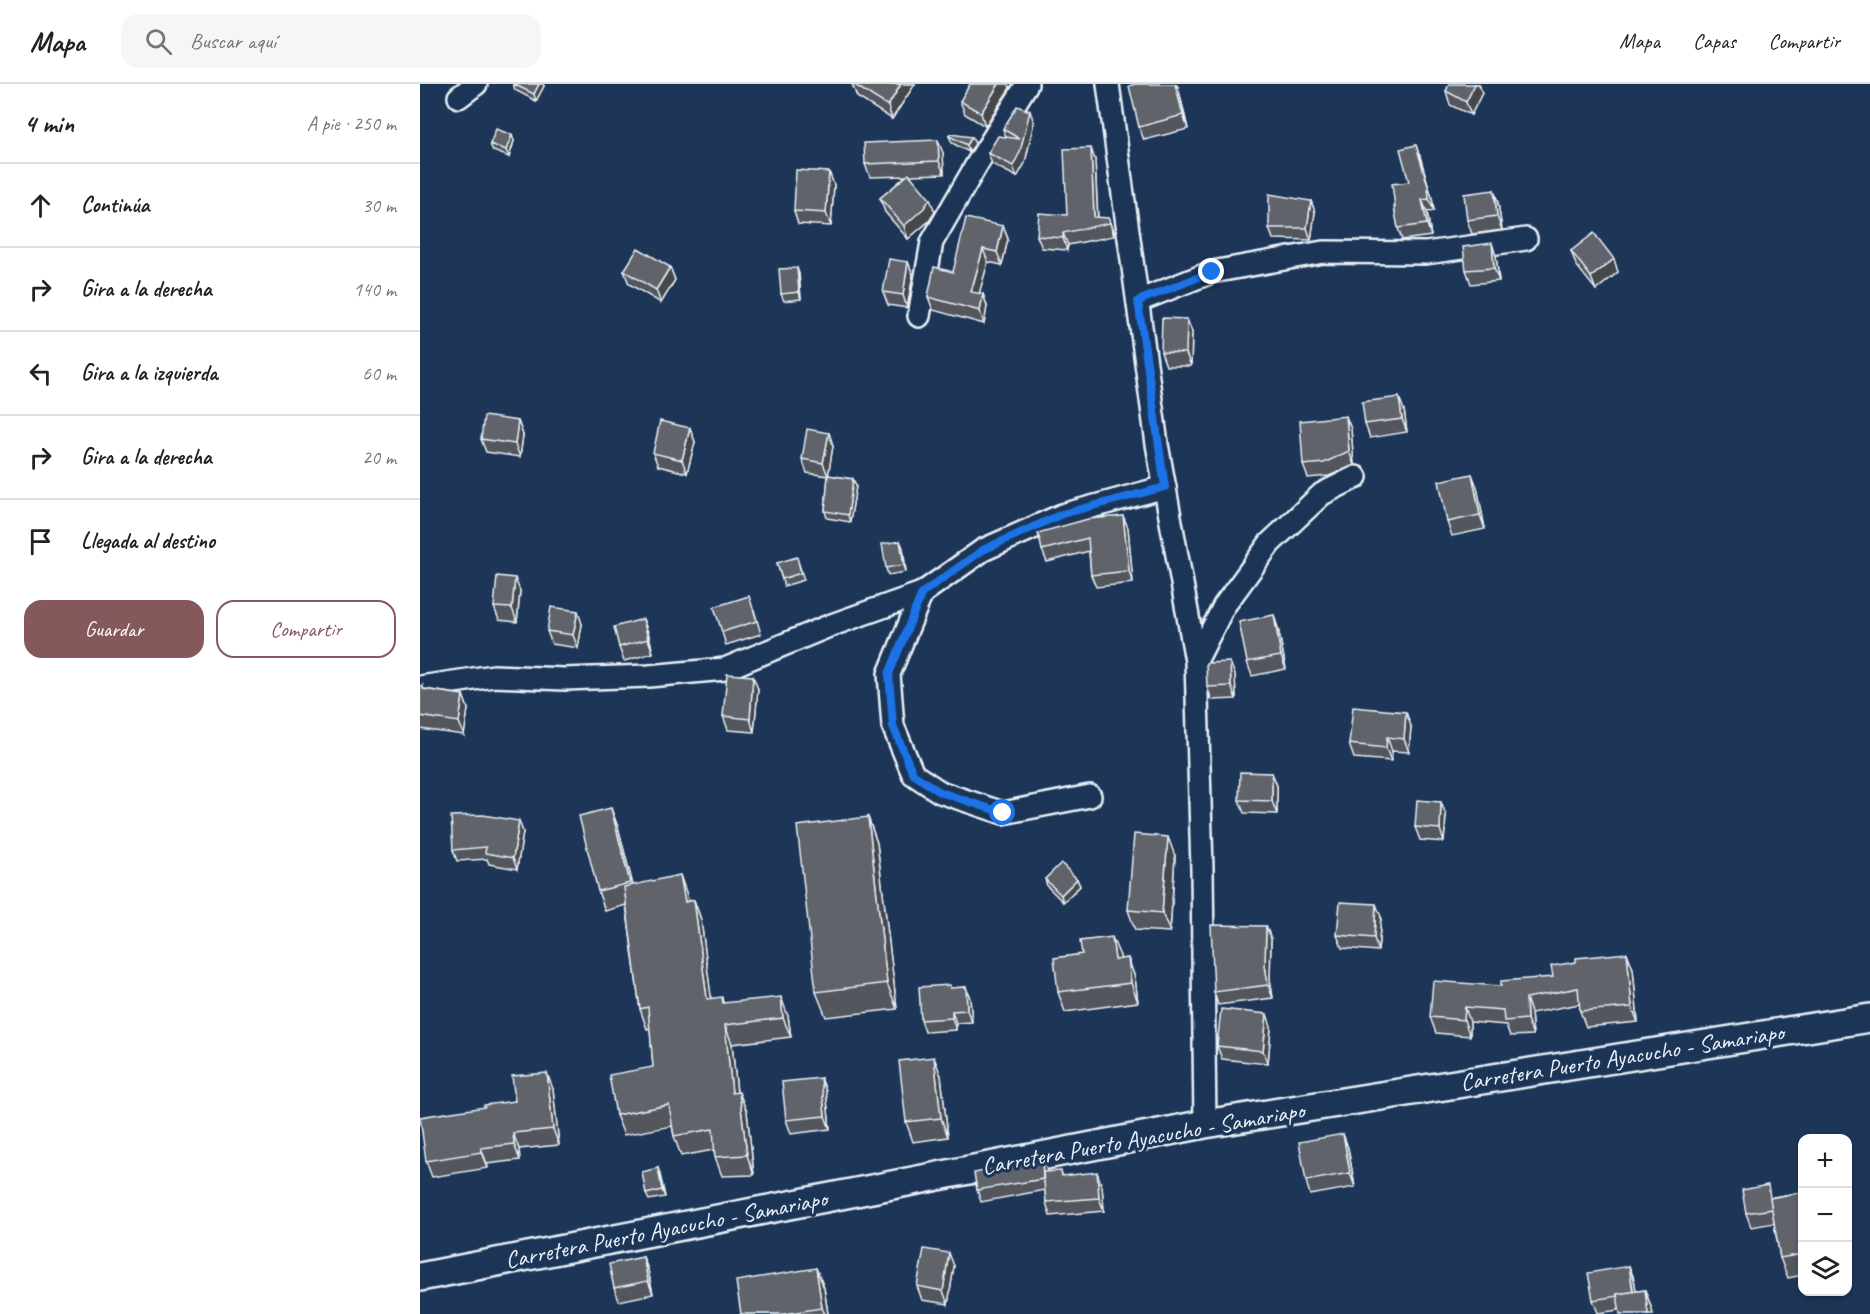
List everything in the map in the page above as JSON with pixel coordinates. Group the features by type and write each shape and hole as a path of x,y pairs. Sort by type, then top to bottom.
{"street":[{"path":"459,97 476,84"},
{"path":"919,316 932,242 1027,84"},
{"path":"1108,84 1165,487 1196,661 1202,870 1204,1124"},
{"path":"1138,301 1212,272 1323,252 1426,253 1526,239"},
{"path":"1196,661 1224,606 1270,543 1322,494 1356,477"},
{"path":"420,687 494,676 574,679 649,676 725,669 829,626 922,593 983,550 1062,514 1165,487"},
{"path":"922,593 889,674 893,726 913,774 940,792 1003,813 1090,795"},
{"name":"Carretera Puerto Ayacucho - Samariapo","path":"420,1277 1204,1124 1870,1018"}],"building":[{"path":"513,84 539,84 534,94"},
{"path":"853,84 901,84 888,106"},
{"path":"970,84 999,84 981,113 960,101"},
{"path":"1175,84 1183,115 1139,127 1129,86"},
{"path":"1449,84 1475,84 1466,102 1446,91"},
{"path":"1017,106 1030,111 1020,152 1013,166 988,153 998,136 1020,139 1003,129"},
{"path":"496,129 512,135 506,150 490,144"},
{"path":"950,134 972,137 967,145 949,136"},
{"path":"938,140 939,161 865,164 864,143"},
{"path":"1416,145 1428,186 1429,199 1422,200 1427,224 1398,228 1392,184 1409,182 1400,149"},
{"path":"1091,148 1094,217 1109,218 1110,223 1063,233 1063,238 1037,236 1039,213 1067,215 1064,149"},
{"path":"796,170 829,172 826,213 794,211"},
{"path":"909,174 930,199 924,208 904,226 880,198"},
{"path":"1494,190 1497,216 1467,220 1464,194"},
{"path":"1269,194 1311,201 1307,228 1269,228"},
{"path":"966,218 1003,226 997,252 983,249 971,292 983,294 980,311 928,297 934,267 953,272"},
{"path":"1594,233 1614,259 1591,277 1571,251"},
{"path":"1492,243 1494,268 1466,270 1463,247"},
{"path":"638,248 670,267 656,290 624,271"},
{"path":"889,259 908,262 903,295 883,292"},
{"path":"797,268 799,292 781,294 779,269"},
{"path":"1162,318 1187,319 1186,353 1161,352"},
{"path":"1399,397 1402,419 1365,424 1362,402"},
{"path":"484,416 518,421 515,444 481,439"},
{"path":"1346,416 1349,451 1324,463 1303,465 1300,421"},
{"path":"660,421 690,428 682,460 653,453"},
{"path":"807,429 829,433 823,463 802,459"},
{"path":"1472,474 1480,515 1447,522 1439,481"},
{"path":"828,475 853,479 848,515 825,511"},
{"path":"1123,516 1129,571 1091,575 1088,538 1042,550 1038,533 1088,519"},
{"path":"900,541 904,565 886,568 882,544"},
{"path":"797,557 801,573 782,579 777,563"},
{"path":"497,576 515,578 512,608 494,607"},
{"path":"749,596 757,621 722,632 714,607"},
{"path":"551,607 578,611 573,635 547,631"},
{"path":"1274,615 1281,656 1247,662 1239,622"},
{"path":"643,619 648,639 619,647 614,627"},
{"path":"1230,662 1231,686 1207,687 1206,663"},
{"path":"727,674 753,676 750,719 723,716"},
{"path":"423,685 423,689 463,695 459,722 420,716 420,686"},
{"path":"1353,707 1406,712 1404,739 1387,737 1386,748 1349,744"},
{"path":"1240,772 1272,773 1272,801 1239,800"},
{"path":"1417,800 1441,802 1440,829 1415,827"},
{"path":"611,808 630,883 598,891 579,816"},
{"path":"483,815 519,821 513,858 485,853 486,847 453,850 451,816"},
{"path":"868,817 887,983 816,992 797,826"},
{"path":"1134,834 1168,837 1162,913 1128,910"},
{"path":"1061,863 1077,879 1061,895 1045,879"},
{"path":"680,875 685,902 694,900 707,999 722,997 723,1003 781,997 783,1018 725,1025 732,1093 739,1092 747,1155 715,1157 713,1129 674,1136 669,1105 616,1115 609,1075 653,1067 648,1007 640,1009 624,887"},
{"path":"1340,902 1376,904 1374,938 1337,935"},
{"path":"1211,925 1266,926 1265,965 1268,985 1214,992"},
{"path":"1112,937 1115,960 1128,958 1131,983 1058,992 1054,958 1082,954 1080,941"},
{"path":"1627,953 1632,1007 1580,1011 1578,988 1526,998 1527,1019 1504,1021 1503,1010 1465,1007 1464,1020 1430,1017 1433,981 1501,986 1501,981 1553,977 1551,966 1576,962 1576,958"},
{"path":"950,985 950,988 966,987 967,1010 952,1011 952,1018 921,1020 919,987"},
{"path":"1221,1009 1267,1014 1263,1051 1217,1046"},
{"path":"934,1057 941,1118 906,1122 899,1061"},
{"path":"547,1073 553,1129 513,1133 514,1144 481,1148 482,1152 426,1161 420,1117 515,1101 512,1076"},
{"path":"821,1078 825,1116 786,1120 782,1082"},
{"path":"1343,1134 1350,1173 1306,1181 1299,1142"},
{"path":"1042,1160 1043,1179 977,1190 974,1173"},
{"path":"658,1168 662,1190 646,1194 642,1172"},
{"path":"1061,1171 1062,1176 1097,1172 1099,1198 1046,1202 1043,1172"},
{"path":"1768,1185 1772,1209 1746,1213 1742,1190"},
{"path":"1798,1193 1798,1255 1780,1258 1770,1198"},
{"path":"924,1249 949,1253 943,1291 917,1286"},
{"path":"643,1257 648,1281 614,1288 609,1264"},
{"path":"1629,1266 1633,1292 1593,1300 1588,1273"},
{"path":"816,1268 822,1308 784,1314 741,1314 736,1281"},
{"path":"1645,1290 1648,1314 1620,1314 1617,1294"}],"route":[{"path":"1003,813 940,792 913,774 893,726 889,674 922,593 983,550 1062,514 1165,487 1138,301 1212,272"}]}
